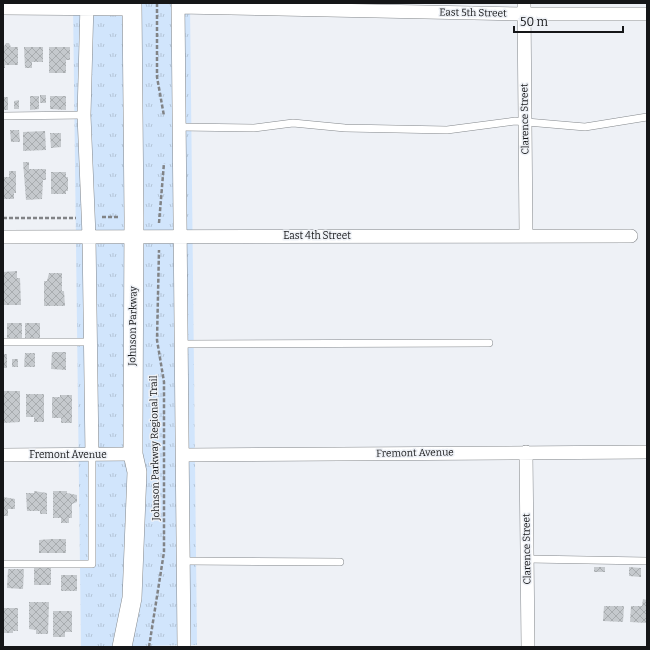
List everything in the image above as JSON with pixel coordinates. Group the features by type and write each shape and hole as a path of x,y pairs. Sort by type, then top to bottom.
{"street":[{"path":"86,5 87,27 84,115 89,236 92,455"},
{"path":"3,8 86,5 132,6"},
{"name":"East 5th Street","path":"179,5 524,9 647,14"},
{"path":"179,5 184,647"},
{"name":"Johnson Parkway","path":"122,647 132,598 137,472 133,454 132,349 134,236 132,6"},
{"name":"Clarence Street","path":"524,9 526,236"},
{"name":"East 4th Street","path":"3,237 631,236"},
{"name":"Clarence Street","path":"526,452 528,647"},
{"name":"Fremont Avenue","path":"183,455 647,452"},
{"name":"Fremont Avenue","path":"3,455 133,454"}],"lane":[{"path":"3,116 84,115"},
{"path":"180,127 254,128 293,123 345,128 447,130 515,121 524,123 585,127 647,117"},
{"path":"3,342 91,342"},
{"path":"181,344 489,342"},
{"path":"3,564 92,564 92,455"},
{"path":"528,559 647,561"},
{"path":"184,561 340,562"}],"path":[{"path":"157,3 157,77 165,120"},
{"path":"159,223 165,158"},
{"path":"99,217 118,217"},
{"path":"3,218 81,218"},
{"name":"Johnson Parkway Regional Trail","path":"148,647 162,568 165,520 164,382 157,340 159,248"}],"green space":[{"path":"73,3 190,3 197,645 81,647"}],"building":[{"path":"6,43 9,43 11,47 18,47 18,65 5,65 5,68 3,68 3,48"},
{"path":"24,47 43,47 43,62 32,62 32,68 25,68"},
{"path":"49,47 70,47 70,60 66,60 66,73 49,73"},
{"path":"40,95 46,95 46,103 40,103"},
{"path":"30,96 39,96 39,109 30,110"},
{"path":"50,96 66,96 66,110 50,109"},
{"path":"3,97 8,97 8,110 3,110"},
{"path":"19,100 19,109 14,109 14,101"},
{"path":"10,130 19,130 20,142 11,142"},
{"path":"45,131 46,150 23,151 23,132"},
{"path":"50,133 61,133 61,147 51,148"},
{"path":"23,162 29,162 29,169 46,169 46,180 43,180 42,199 26,200"},
{"path":"9,171 16,171 16,193 14,193 14,199 3,199 3,177 9,177"},
{"path":"51,172 66,172 66,177 68,177 68,191 66,191 66,194 51,194"},
{"path":"17,271 17,278 20,278 21,305 3,305 3,272"},
{"path":"49,273 62,273 62,291 64,291 65,306 44,306 44,281 47,281"},
{"path":"7,323 22,323 22,338 7,338"},
{"path":"25,323 40,323 40,338 25,338"},
{"path":"52,352 66,352 66,370 51,369"},
{"path":"25,353 35,353 35,367 24,367"},
{"path":"3,354 7,354 7,368 3,368"},
{"path":"12,359 18,359 18,367 12,367"},
{"path":"3,391 20,391 20,422 3,423"},
{"path":"26,394 44,394 44,422 34,422 34,417 26,417"},
{"path":"60,395 72,395 72,423 61,423 61,418 52,418 52,397 60,397"},
{"path":"34,491 47,493 47,514 40,514 40,511 27,511 26,493 34,493"},
{"path":"53,491 67,491 67,493 77,495 77,502 72,504 72,518 69,518 69,523 61,523 61,518 53,518"},
{"path":"3,497 15,499 15,509 8,509 8,516 3,516"},
{"path":"66,539 66,553 39,553 39,540"},
{"path":"34,566 51,566 51,585 34,585"},
{"path":"594,567 605,567 605,572 594,572"},
{"path":"629,567 641,568 641,577 629,576"},
{"path":"8,569 24,569 23,589 7,588"},
{"path":"61,575 77,575 77,591 61,591"},
{"path":"643,599 647,600 647,623 630,622 631,606 642,606"},
{"path":"29,602 49,602 48,634 36,634 36,630 29,629"},
{"path":"604,606 624,606 623,622 603,621"},
{"path":"3,608 18,608 18,631 13,631 13,633 3,633"},
{"path":"53,611 72,611 72,632 65,632 65,637 53,637"}]}
